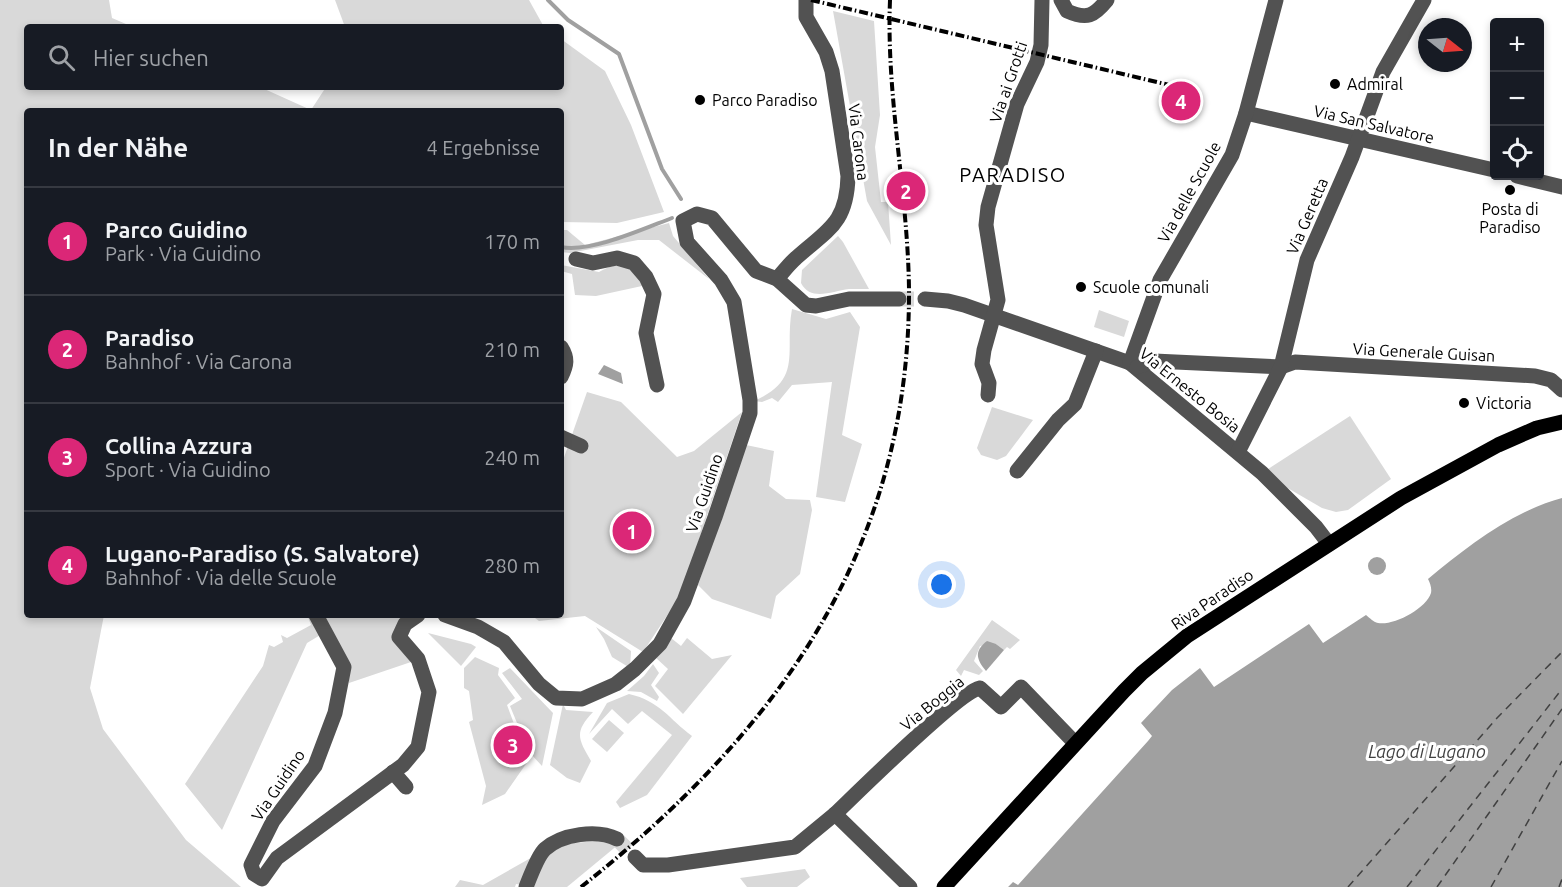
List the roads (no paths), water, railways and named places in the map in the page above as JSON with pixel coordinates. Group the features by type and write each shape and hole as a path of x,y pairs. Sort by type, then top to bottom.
{"main road":[{"name":"Riva Paradiso","path":"944,887 1076,742 1163,655 1215,616 1418,488 1537,428 1562,422"}],"street":[{"name":"Via Carona","path":"777,279 796,258 831,229 844,207 848,187 832,71 826,52 806,17 806,0"},
{"name":"Via ai Grotti","path":"988,395 989,383 982,364 998,300 986,225 988,207 1017,104 1037,62 1041,45 1042,0"},
{"path":"1061,0 1066,11 1080,18 1094,14 1107,0"},
{"name":"Via delle Scuole","path":"1134,365 1160,280 1227,166 1236,144 1276,0"},
{"name":"Via Geretta","path":"1238,452 1281,367 1307,260 1352,157 1383,72 1424,0"},
{"name":"Via San Salvatore","path":"1246,113 1490,169"},
{"path":"1533,180 1562,187"},
{"name":"Via Guidino","path":"453,618 478,627 504,642 538,684 556,698 582,699 616,684 660,644 684,602 750,413 750,400 734,302 722,280 687,242 683,221 697,214 712,218 756,271 777,279"},
{"path":"576,260 593,263 617,258 634,263 646,277 654,294 646,333 657,385"},
{"path":"777,279 802,302 811,307 849,299 899,299"},
{"name":"Via Ernesto Bosia","path":"925,299 964,305 1134,365 1262,473 1316,527 1329,544"},
{"path":"564,351 567,355 564,370"},
{"path":"1017,471 1058,420 1075,404 1096,351"},
{"name":"Via Generale Guisan","path":"1134,365 1154,361 1281,367 1294,362 1545,378 1551,380 1562,390"},
{"path":"564,438 581,446"},
{"name":"Via Guidino","path":"318,618 344,667 338,702 315,766 273,821 251,865 260,883 277,858 403,765 418,747 429,692 418,659 399,637 405,624 414,618"},
{"name":"Via Boggia","path":"835,814 946,711 974,689 980,688 1001,708 1021,687 1076,742"},
{"path":"393,772 406,787"},
{"path":"634,857 643,866 668,865 795,847 835,814 910,887"},
{"path":"526,887 543,850 562,838 610,835 617,839"}],"water":[{"path":"604,365 621,373 623,384 598,374"},
{"name":"Lago di Lugano","path":"1562,498 1562,887 1008,887 1013,882 1018,885 1148,741 1152,736 1141,723 1172,690 1200,668 1214,687 1309,624 1323,643 1366,615 1378,623 1400,619 1423,605 1431,593 1428,579 1459,554 1508,521 1543,504"},
{"path":"1373,557 1381,557 1386,562 1384,573 1373,575 1368,570 1368,562"},
{"path":"987,641 1004,650 986,671 978,659 978,652"},
{"path":"515,729 523,756 509,761 504,734"}],"waterway":[{"path":"548,0 568,20 619,54 662,169 681,199"},
{"path":"564,247 586,247 601,243 632,234 672,218"}],"tunnel":[{"path":"899,299 925,299"},
{"path":"617,839 635,857"}],"railway":[{"path":"811,0 1182,88"},
{"path":"581,887 651,828 715,765 771,699 819,628 857,552 886,471 903,384 909,290 905,217 891,73 890,0"}],"place":[{"name":"Admiral","path":"1335,84"},
{"name":"Parco Paradiso","path":"700,100"},
{"name":"Lugano-Paradiso (S. Salvatore)","path":"1181,101"},
{"name":"Posta di Paradiso","path":"1510,190"},
{"name":"Paradiso","path":"906,191"},
{"name":"Scuole comunali","path":"1081,287"},
{"name":"Victoria","path":"1464,403"},
{"name":"Parco Guidino","path":"632,531"},
{"name":"Collina Azzura","path":"513,745"}],"district":[{"name":"PARADISO","path":"1013,175"}]}
